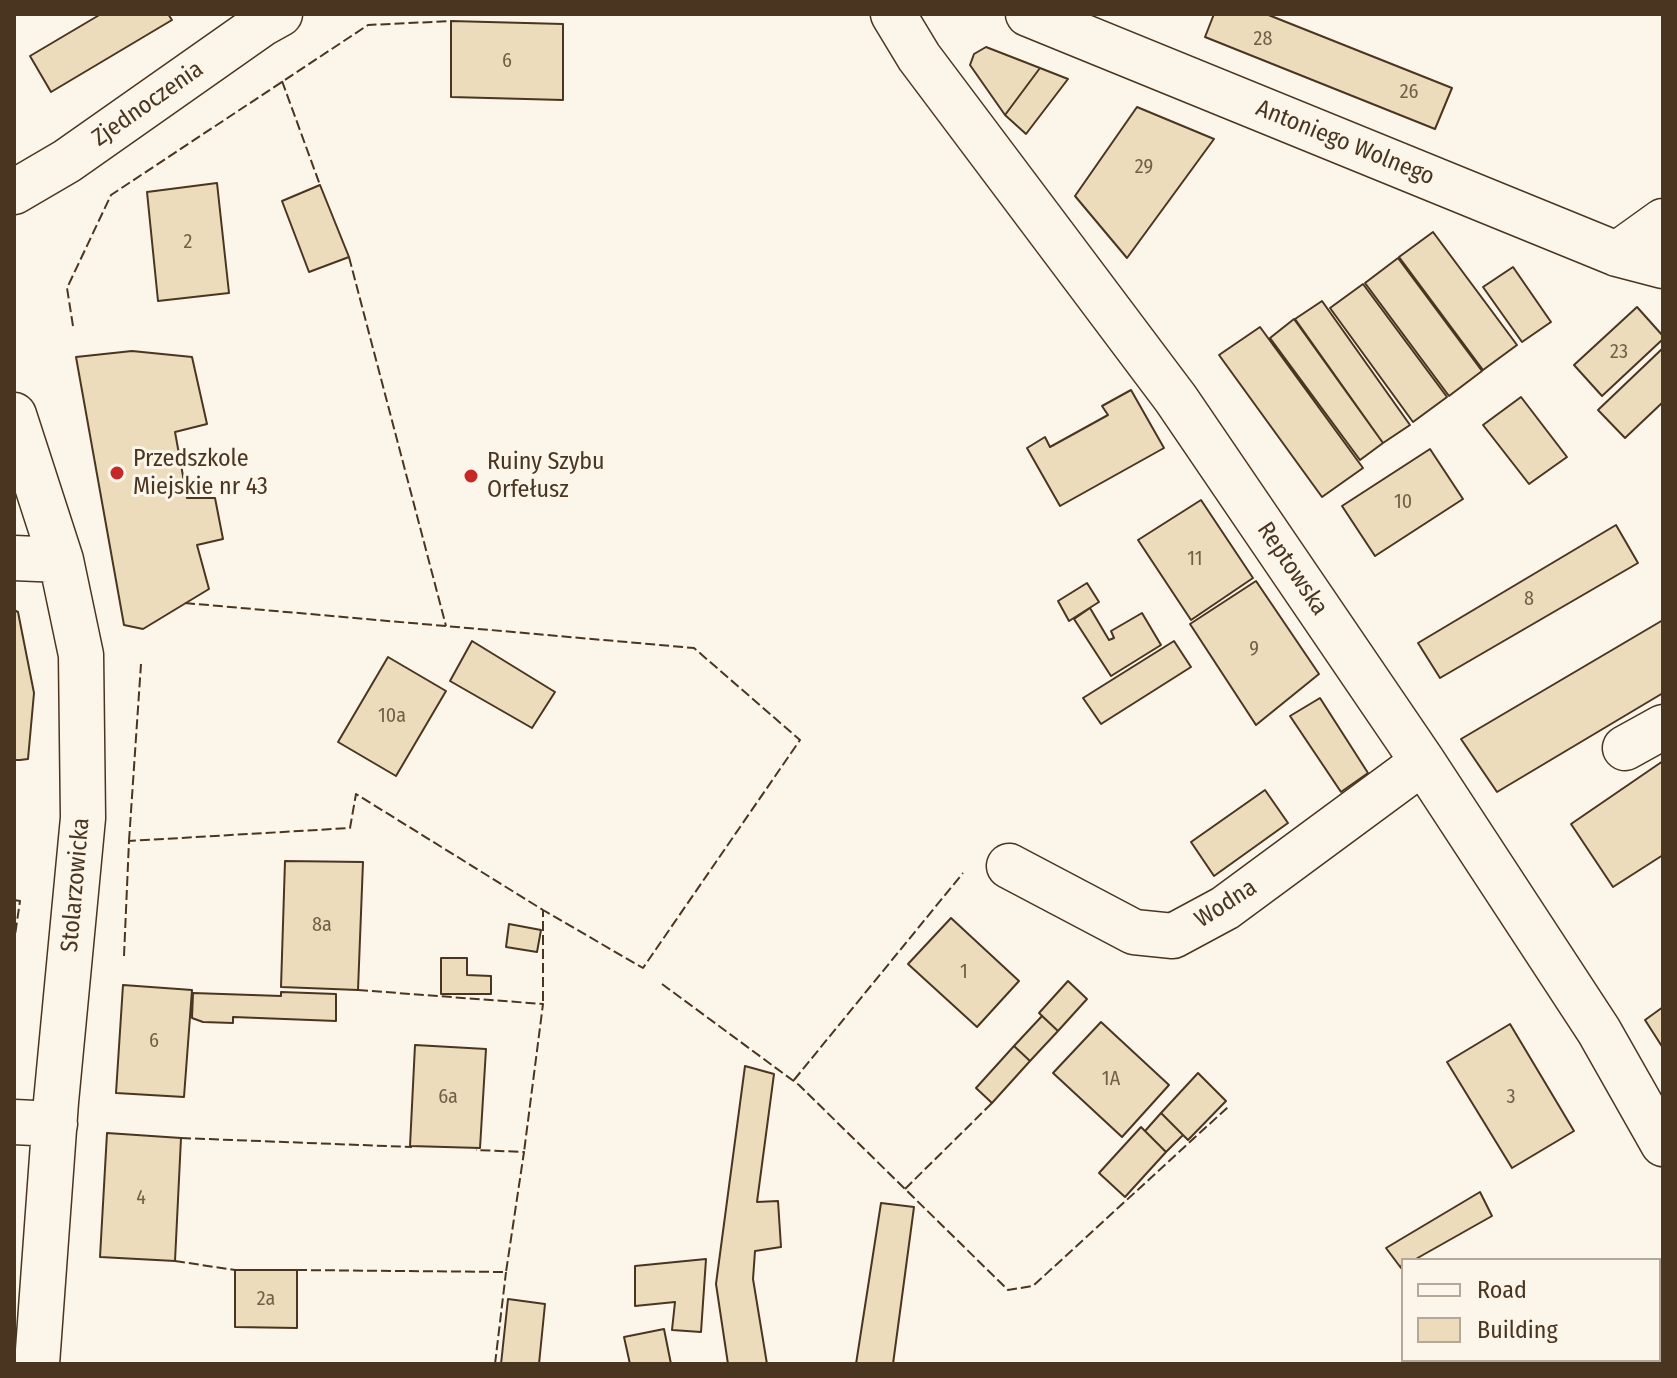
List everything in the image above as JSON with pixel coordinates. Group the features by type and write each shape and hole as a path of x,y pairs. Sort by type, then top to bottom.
{"street":[{"name":"Zjednoczenia","path":"14,192 67,161 280,14"},
{"name":"Reptowska","path":"893,14 919,57 1176,399 1423,762 1599,1031 1663,1144"},
{"name":"Antoniego Wolnego","path":"1028,14 1617,254 1663,266"},
{"path":"1617,254 1663,221"},
{"name":"Stolarzowicka","path":"14,415 61,560 81,655 83,818 34,1123 37,1364"},
{"path":"14,558 61,560"},
{"path":"1625,748 1663,727"},
{"name":"Wodna","path":"1009,866 1134,932 1173,936 1225,908 1423,762"}],"building":[{"path":"101,14 168,14 172,20 51,92 30,56"},
{"path":"1214,14 1266,14 1452,88 1435,129 1205,37"},
{"path":"451,21 563,24 563,100 451,97"},
{"path":"986,47 1040,68 1005,115 970,65 974,54"},
{"path":"1040,68 1068,79 1026,134 1005,115"},
{"path":"1137,107 1214,139 1127,258 1075,196"},
{"path":"217,183 229,293 158,301 147,192"},
{"path":"320,185 349,257 309,272 282,201"},
{"path":"1433,232 1517,345 1483,370 1399,257"},
{"path":"1398,258 1482,371 1449,396 1365,283"},
{"path":"1513,267 1551,322 1522,342 1483,287"},
{"path":"1363,284 1447,397 1413,422 1330,308"},
{"path":"1322,301 1410,425 1383,443 1295,319"},
{"path":"1637,307 1663,339 1602,396 1574,365"},
{"path":"1294,319 1383,443 1360,460 1270,338"},
{"path":"1260,327 1363,468 1322,497 1219,355"},
{"path":"1663,348 1663,402 1625,438 1598,410"},
{"path":"132,351 192,357 207,424 175,432 187,498 215,498 223,539 197,545 209,589 143,629 124,625 76,357"},
{"path":"1131,390 1164,448 1060,506 1027,448 1045,437 1050,447 1108,415 1102,406"},
{"path":"1521,397 1567,457 1529,484 1483,425"},
{"path":"1430,449 1463,499 1375,556 1342,506"},
{"path":"1201,500 1253,578 1191,620 1138,540"},
{"path":"1616,525 1638,563 1440,678 1418,643"},
{"path":"1256,581 1319,674 1256,725 1190,624"},
{"path":"1087,583 1099,602 1069,621 1058,601"},
{"path":"1090,608 1109,640 1114,638 1111,631 1142,613 1161,645 1111,676 1074,619"},
{"path":"14,610 18,612 34,693 28,759 20,760 14,760"},
{"path":"1663,620 1663,693 1497,792 1461,739"},
{"path":"472,641 555,692 532,728 450,681"},
{"path":"1174,641 1191,667 1101,724 1083,698"},
{"path":"388,657 446,691 396,776 338,742"},
{"path":"1320,698 1368,773 1341,792 1290,716"},
{"path":"1663,761 1663,855 1613,887 1571,824"},
{"path":"1265,790 1288,823 1214,876 1191,842"},
{"path":"285,861 363,862 358,990 281,987"},
{"path":"951,918 1019,981 977,1027 908,964"},
{"path":"509,924 541,930 537,952 506,947"},
{"path":"441,958 467,958 467,975 491,976 491,994 441,994"},
{"path":"1068,981 1087,999 1058,1031 1039,1013"},
{"path":"123,985 192,990 184,1097 116,1093"},
{"path":"281,992 336,994 336,1021 233,1017 233,1023 203,1022 192,1018 193,993 281,996"},
{"path":"1663,1007 1663,1048 1645,1020"},
{"path":"1042,1016 1058,1031 1030,1061 1014,1046"},
{"path":"1101,1022 1169,1085 1122,1137 1053,1073"},
{"path":"1510,1024 1574,1131 1512,1168 1447,1062"},
{"path":"415,1045 486,1049 480,1148 410,1146"},
{"path":"1014,1046 1030,1061 992,1103 976,1088"},
{"path":"745,1066 774,1074 757,1202 778,1201 781,1247 755,1251 753,1279 767,1364 728,1364 716,1284"},
{"path":"1198,1073 1226,1101 1188,1140 1161,1113"},
{"path":"1161,1113 1183,1135 1166,1152 1145,1131"},
{"path":"1141,1127 1166,1152 1125,1197 1099,1173"},
{"path":"107,1133 181,1138 175,1261 100,1257"},
{"path":"1480,1192 1492,1216 1418,1258 1401,1258 1401,1268 1386,1248"},
{"path":"881,1203 914,1207 893,1364 856,1364"},
{"path":"706,1259 701,1332 672,1330 675,1302 635,1306 635,1266"},
{"path":"235,1270 297,1270 297,1328 235,1327"},
{"path":"508,1299 545,1304 539,1364 501,1364"},
{"path":"664,1329 671,1364 630,1364 624,1337"}],"fence":[{"path":"73,326 67,288 111,195 368,25 451,21"},
{"path":"282,81 320,185"},
{"path":"349,257 446,626"},
{"path":"185,603 694,648 800,740 643,968 543,910"},
{"path":"129,841 141,664"},
{"path":"124,956 129,841 350,828 356,794 543,910 543,1004"},
{"path":"794,1080 963,873"},
{"path":"14,900 20,901 14,942"},
{"path":"662,984 799,1085 1008,1290 1033,1286 1228,1107"},
{"path":"358,990 543,1004 524,1152"},
{"path":"905,1189 992,1103"},
{"path":"181,1138 412,1147"},
{"path":"297,1270 506,1272 524,1152 476,1150"},
{"path":"175,1261 235,1270"},
{"path":"495,1364 506,1272"}],"place":[{"name":"Przedszkole Miejskie nr 43","path":"117,473"},
{"name":"Ruiny Szybu Orfełusz","path":"471,476"}]}
